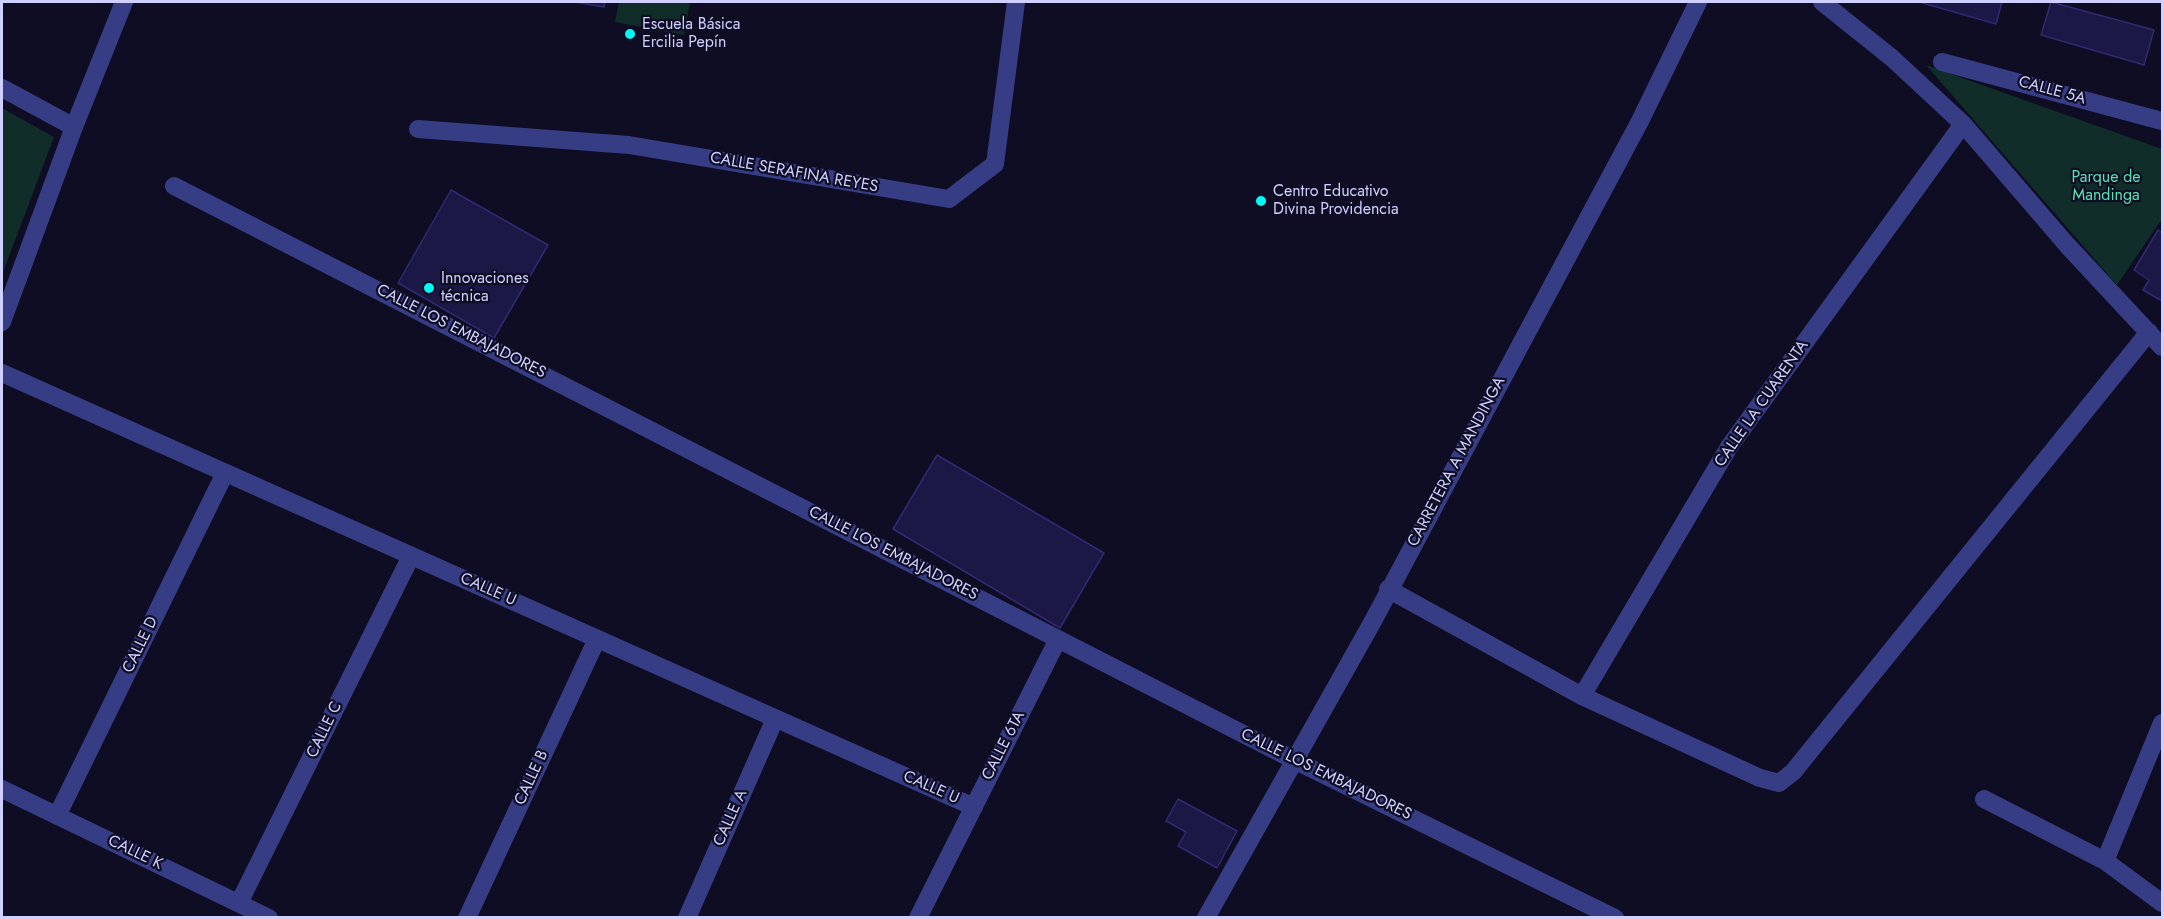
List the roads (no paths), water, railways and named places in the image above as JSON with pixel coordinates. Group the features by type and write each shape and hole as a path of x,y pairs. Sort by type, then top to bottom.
{"street":[{"path":"2,322 74,127 124,2"},
{"name":"CALLE SERAFINA REYES","path":"418,129 628,145 950,199 995,164 1016,2"},
{"name":"CARRETERA A MANDINGA","path":"1206,918 1373,621 1388,589 1640,120 1698,2"},
{"path":"1822,2 1892,58 1963,124 2067,245 2163,347"},
{"name":"CALLE 5A","path":"1942,62 2163,121"},
{"path":"2,88 74,127"},
{"name":"CALLE LA CUARENTA","path":"1582,696 1729,447 1963,124"},
{"name":"CALLE LOS EMBAJADORES","path":"174,186 1294,760 1615,918"},
{"path":"1388,589 1582,696 1760,778 1779,783 1793,772 2149,332"},
{"name":"CALLE U","path":"2,373 974,807"},
{"name":"CALLE D","path":"57,816 225,473"},
{"name":"CALLE C","path":"238,903 411,556"},
{"name":"CALLE B","path":"467,918 597,639"},
{"name":"CALLE 6TA","path":"918,918 1058,639"},
{"name":"CALLE A","path":"687,918 775,719"},
{"path":"2105,861 2163,723"},
{"name":"CALLE K","path":"2,789 269,918"},
{"path":"1984,799 2105,861 2163,903"}],"place":[{"name":"Escuela Básica Ercilia Pepín","path":"630,34"},
{"name":"Centro Educativo Divina Providencia","path":"1261,201"},
{"name":"Innovaciones técnica","path":"429,288"}],"park label":[{"name":"Parque de Mandinga","path":"2106,187"}]}
